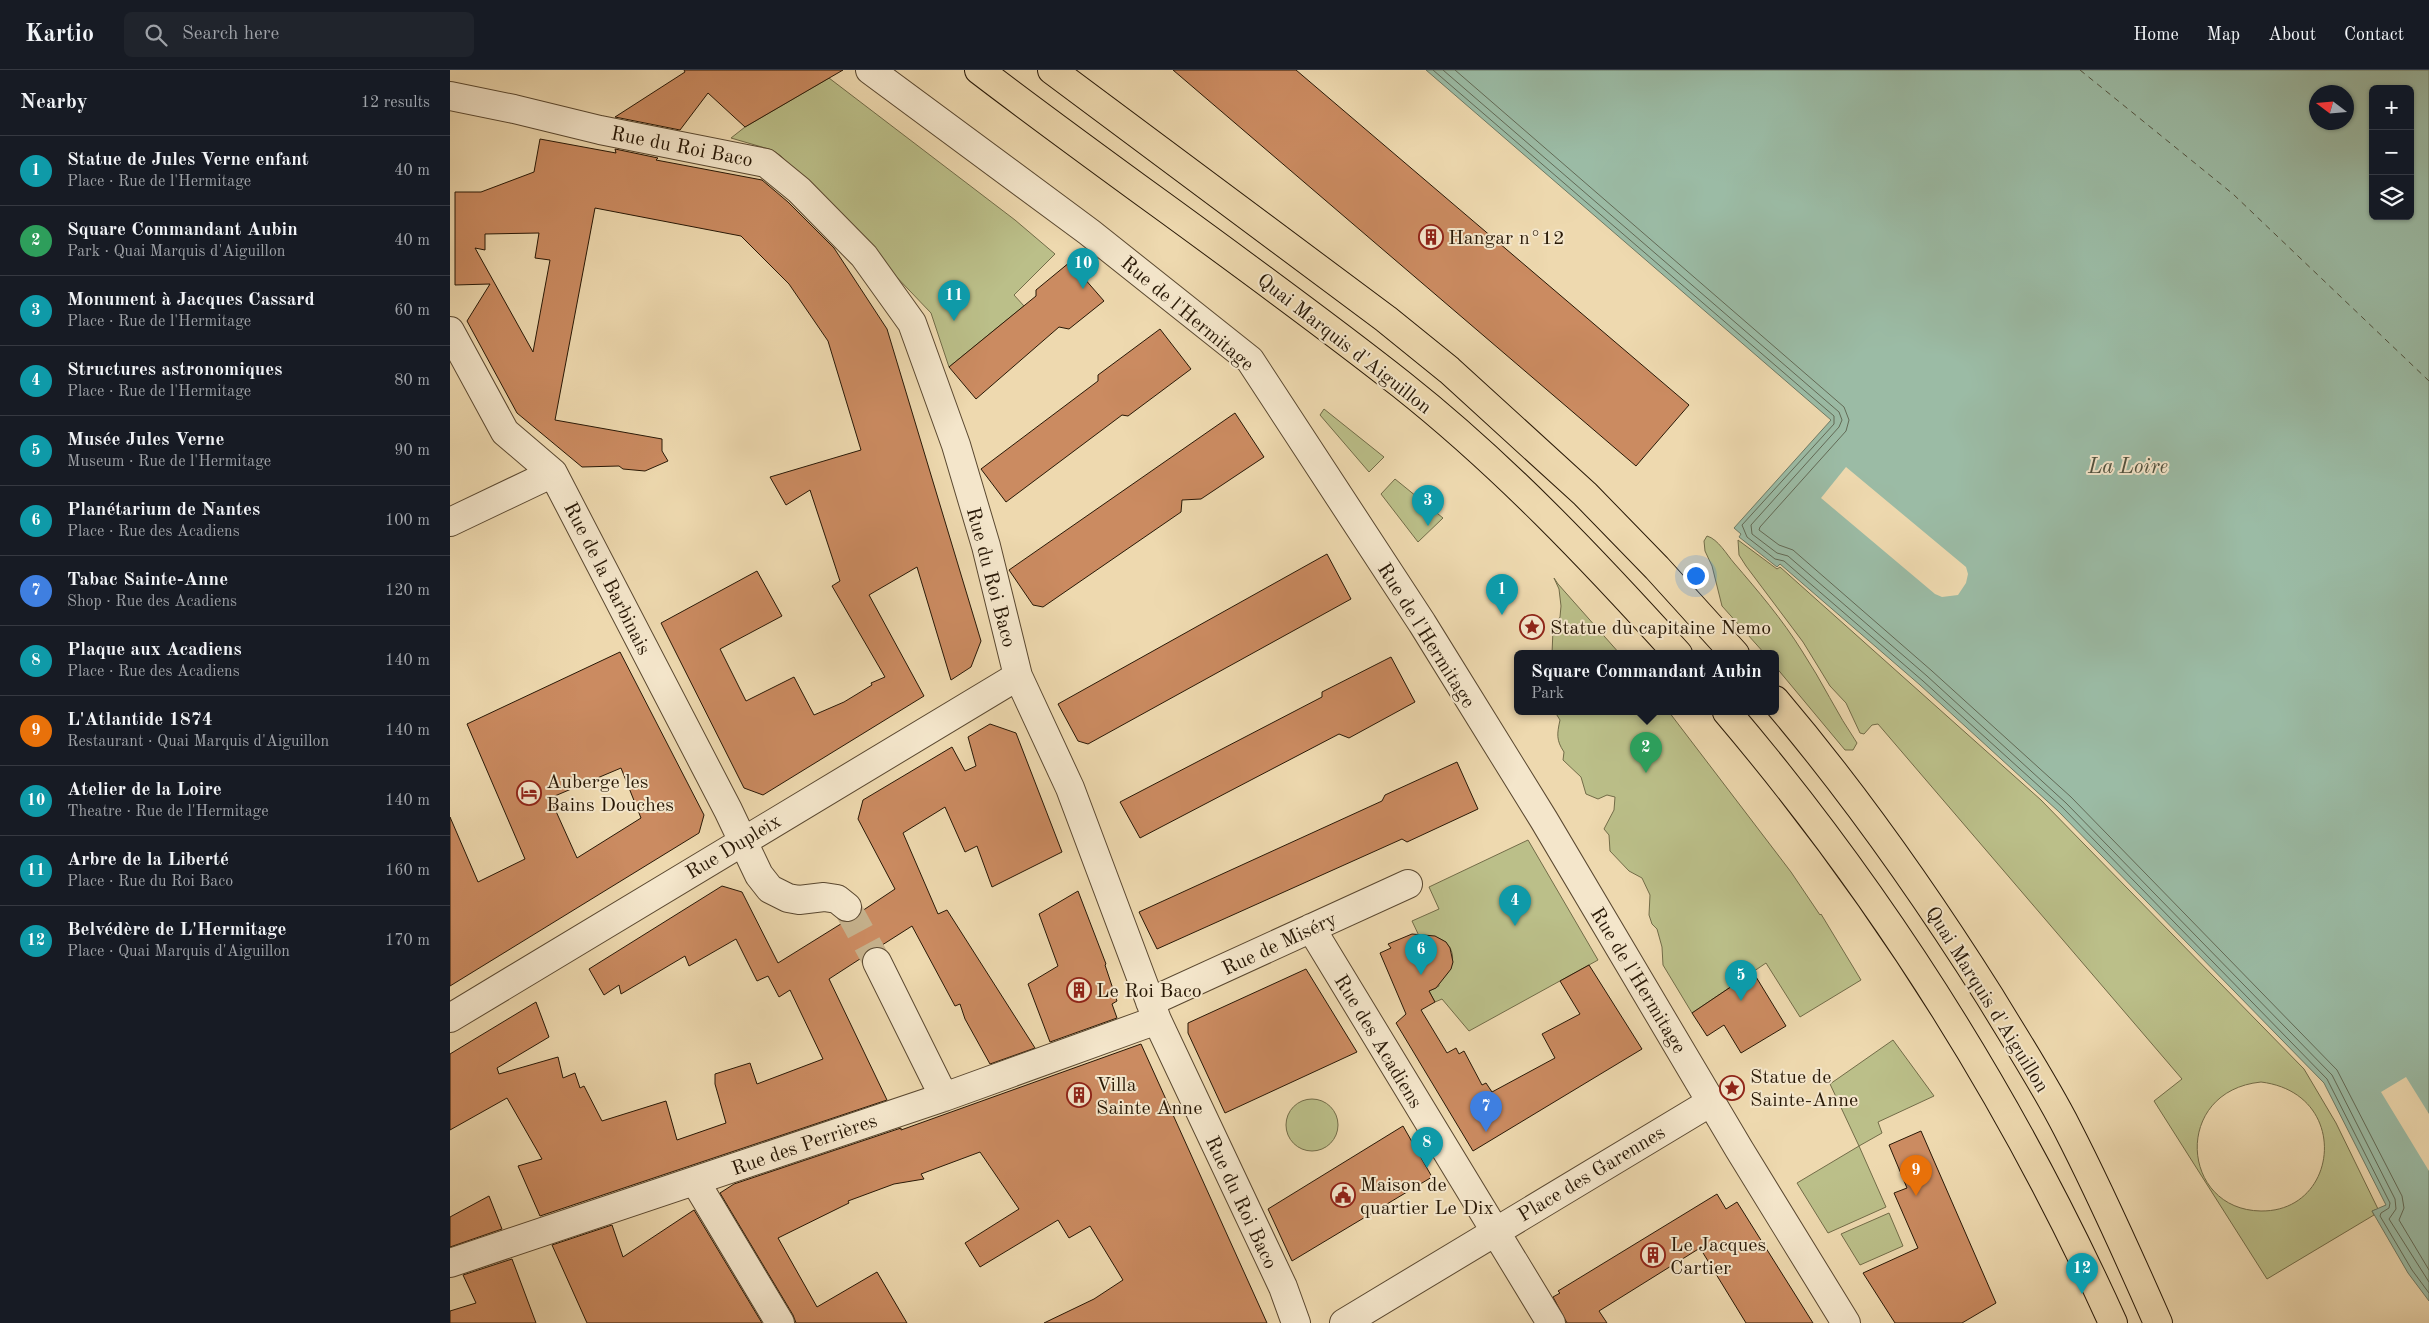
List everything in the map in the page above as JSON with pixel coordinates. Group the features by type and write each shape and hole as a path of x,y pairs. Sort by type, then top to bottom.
{"main road":[{"name":"Quai Marquis d'Aiguillon","path":"979,70 1403,386 1511,480 1626,596 1674,650"},
{"name":"Quai Marquis d'Aiguillon","path":"1052,70 1386,319 1450,370 1585,494 1657,568 1731,650"},
{"path":"1626,596 1657,568"},
{"name":"Quai Marquis d'Aiguillon","path":"1779,705 1845,788 1903,867 1953,939 2023,1051 2066,1127 2115,1226 2158,1323"},
{"name":"Quai Marquis d'Aiguillon","path":"1729,715 1822,830 1923,973 1970,1048 2026,1146 2078,1246 2113,1323"}],"street":[{"name":"Rue de l'Hermitage","path":"870,70 1104,243 1250,360 1422,623 1544,820 1711,1102 1846,1323"},
{"name":"Rue du Roi Baco","path":"450,96 600,130 766,163 799,190 864,256 912,323 956,445 986,546 1018,676 1070,788 1111,893 1153,1011 1283,1288 1296,1323"},
{"name":"Rue de la Barbinais","path":"450,332 505,432 553,473 728,810 742,842 770,889 799,900 824,897 837,899 847,907"},
{"path":"450,522 553,473"},
{"name":"Rue Dupleix","path":"450,1018 1018,676"},
{"name":"Rue de Miséry","path":"1153,1011 1310,928 1408,884"},
{"name":"Rue des Acadiens","path":"1310,928 1551,1323"},
{"path":"877,962 944,1097"},
{"name":"Rue des Perrières","path":"450,1263 944,1097 1153,1011"},
{"name":"Place des Garennes","path":"1344,1323 1711,1102"},
{"path":"695,1180 780,1323"}],"green space":[{"path":"829,78 1015,220 1055,254 1014,295 1024,306 949,367 931,313 781,156 772,150 731,138 745,127"},
{"path":"1324,409 1384,457 1369,472 1320,415"},
{"path":"1395,479 1443,518 1418,542 1381,494"},
{"path":"1707,536 1715,540 1770,606 1794,639 1857,743 1853,750 1845,750 1779,671 1779,650 1761,650 1722,606 1712,566 1705,551 1704,541"},
{"path":"1738,540 1777,569 1780,567 2041,800 2304,1069 2336,1123 2378,1209 2372,1211 2374,1215 2267,1279 2154,1101 2182,1079 1878,724 1872,725 1864,734 1860,733 1846,703 1830,686 1803,642 1739,555","holes":["2261,1082 2290,1091 2310,1107 2321,1128 2324,1151 2319,1174 2307,1193 2287,1206 2261,1211 2234,1206 2214,1192 2202,1172 2197,1150 2201,1127 2212,1106 2232,1090"]},
{"path":"1554,578 1616,650 1552,650 1553,629 1560,617 1559,589"},
{"path":"1557,715 1671,715 1791,872 1821,914 1861,980 1800,1017 1766,963 1692,1013 1663,965 1662,947 1657,929 1652,924 1649,915 1650,895 1642,878 1629,871 1610,851 1609,835 1604,829 1614,810 1615,797 1607,795 1598,799 1586,794 1581,777 1563,760 1564,752 1558,737 1560,720"},
{"path":"1528,840 1598,960 1469,1031 1442,999 1435,1002 1429,991 1439,986 1438,982 1446,975 1451,966 1453,958 1451,950 1440,939 1431,937 1420,938 1412,921 1439,909 1429,887"},
{"path":"1893,1040 1934,1096 1878,1122 1882,1133 1859,1146 1830,1084"},
{"path":"1312,1099 1326,1103 1334,1111 1338,1125 1334,1139 1326,1147 1312,1151 1298,1147 1290,1139 1286,1125 1290,1111 1298,1103"},
{"path":"1859,1146 1886,1207 1828,1233 1797,1183"},
{"path":"1889,1213 1903,1246 1860,1265 1841,1234"}],"water":[{"name":"La Loire","path":"1426,70 2429,70 2429,1301 2408,1273 2372,1211 2386,1205 2324,1083 2058,811 1920,685 1780,564 1777,567 1739,537 1741,534 1734,528 1831,420"}],"pier":[{"path":"1846,467 1966,567 1968,574 1966,583 1958,595 1942,597 1935,594 1821,498"},
{"path":"2406,1077 2429,1114 2429,1171 2381,1092"}],"building":[{"path":"684,70 843,70 745,127 708,93 680,130 615,117 685,72"},
{"name":"Hangar n°12","path":"1173,70 1296,70 1689,405 1636,466"},
{"path":"540,139 616,153 615,149 658,158 656,160 762,180 788,202 834,248 887,329 981,641 971,667 951,680 917,567 869,595 924,696 763,795 744,788 661,623 757,571 782,616 720,649 746,701 794,677 814,715 844,702 872,685 871,683 885,677 832,586 840,581 810,490 786,505 770,477 861,450 828,341 789,284 741,236 595,208 555,420 662,439 662,451 668,461 645,471 623,469 619,466 582,467 517,413 467,321 490,284 455,285 455,192 481,192 534,172","holes":["539,233 535,258 550,260 533,352 475,248 485,250 485,234"]},
{"path":"1070,262 1104,301 1069,329 1059,327 976,399 949,367 1036,296 1036,290"},
{"path":"1160,329 1191,369 1128,416 1122,415 1006,502 981,469 1098,381 1098,375"},
{"path":"1235,413 1264,457 1201,499 1182,500 1181,512 1043,607 1033,605 1009,570"},
{"path":"1327,554 1351,599 1088,744 1078,741 1058,704"},
{"name":"Auberge les Bains Douches","path":"620,652 704,815 699,833 450,986 450,817 478,882 525,859 467,724","holes":["621,768 641,818 577,858 550,798"]},
{"path":"1391,657 1415,702 1349,738 1339,734 1140,838 1120,802 1322,697 1322,692"},
{"path":"990,724 1016,733 1062,852 992,887 977,846 965,852 945,807 903,833 938,914 947,910 1035,1048 990,1064 965,1019 960,1004 955,1006 912,926 879,947 870,948 863,957 829,979 887,1100 540,1216 518,1166 542,1159 507,1098 450,1130 450,1054 536,1002 549,1037 497,1068 499,1074 558,1057 563,1078 575,1073 580,1088 584,1086 602,1121 666,1101 677,1140 726,1123 715,1084 715,1074 750,1063 757,1084 823,1059 790,990 779,997 768,976 757,981 736,939 689,966 685,956 621,994 619,985 604,995 589,969 722,886 742,892 778,963 844,922 853,921 859,917 862,911 895,889 858,819 863,800 952,747 965,771 976,766 968,737"},
{"path":"1457,762 1478,809 1407,842 1402,839 1157,949 1139,912 1382,801 1385,795"},
{"name":"Le Roi Baco","path":"1078,891 1106,964 1117,1001 1112,1004 1117,1018 1050,1042 1028,984 1058,966 1039,914"},
{"path":"1412,934 1435,936 1446,942 1450,948 1453,962 1451,969 1436,988 1429,991 1435,1002 1421,1010 1447,1053 1456,1048 1459,1054 1464,1051 1482,1085 1486,1083 1492,1092 1555,1058 1542,1034 1580,1014 1560,981 1589,965 1642,1049 1473,1151 1396,1023 1406,1014 1380,953 1391,948 1388,944"},
{"path":"1306,969 1357,1052 1225,1113 1188,1033 1188,1023"},
{"path":"1753,972 1786,1026 1741,1053 1724,1025 1707,1036 1692,1013"},
{"path":"1141,1044 1267,1323 1044,1323 1094,1299 1123,1280 1090,1226 1069,1238 1058,1220 980,1267 965,1243 1019,1209 980,1152 921,1174 924,1179 894,1184 848,1201 849,1203 778,1238 817,1307 877,1272 907,1323 796,1323 720,1193 734,1184 901,1128 901,1130"},
{"path":"1403,1126 1432,1177 1292,1261 1268,1209"},
{"path":"1921,1131 1996,1303 1962,1323 1895,1323 1863,1273 1918,1248 1894,1193 1907,1188 1889,1145"},
{"name":"Le Jacques Cartier","path":"1717,1194 1726,1209 1737,1202 1813,1323 1746,1323 1700,1248 1599,1311 1607,1323 1567,1323 1553,1297 1560,1293 1558,1291"},
{"path":"489,1196 502,1229 450,1247 450,1217"},
{"path":"694,1210 762,1323 587,1323 552,1245 612,1225 623,1257"},
{"path":"512,1259 536,1323 450,1323 450,1311 476,1303 463,1275"}],"ferry route":[{"path":"2080,70 2233,194 2429,381"}],"tunnel":[{"path":"847,907 877,962"}],"place":[{"name":"Hangar n°12","path":"1431,237"},
{"name":"Atelier de la Loire","path":"1083,289"},
{"name":"Arbre de la Liberté","path":"954,321"},
{"name":"Monument à Jacques Cassard","path":"1428,526"},
{"name":"Statue de Jules Verne enfant","path":"1502,615"},
{"name":"Statue du capitaine Nemo","path":"1532,627"},
{"name":"Square Commandant Aubin","path":"1646,773"},
{"name":"Auberge les Bains Douches","path":"529,793"},
{"name":"Structures astronomiques","path":"1515,926"},
{"name":"Planétarium de Nantes","path":"1421,975"},
{"name":"Le Roi Baco","path":"1079,990"},
{"name":"Musée Jules Verne","path":"1741,1001"},
{"name":"Statue de Sainte-Anne","path":"1732,1088"},
{"name":"Villa Sainte Anne","path":"1079,1095"},
{"name":"Tabac Sainte-Anne","path":"1486,1132"},
{"name":"Plaque aux Acadiens","path":"1427,1168"},
{"name":"Maison de quartier Le Dix","path":"1343,1195"},
{"name":"L'Atlantide 1874","path":"1916,1196"},
{"name":"Le Jacques Cartier","path":"1653,1255"},
{"name":"Belvédère de L'Hermitage","path":"2082,1294"}]}
